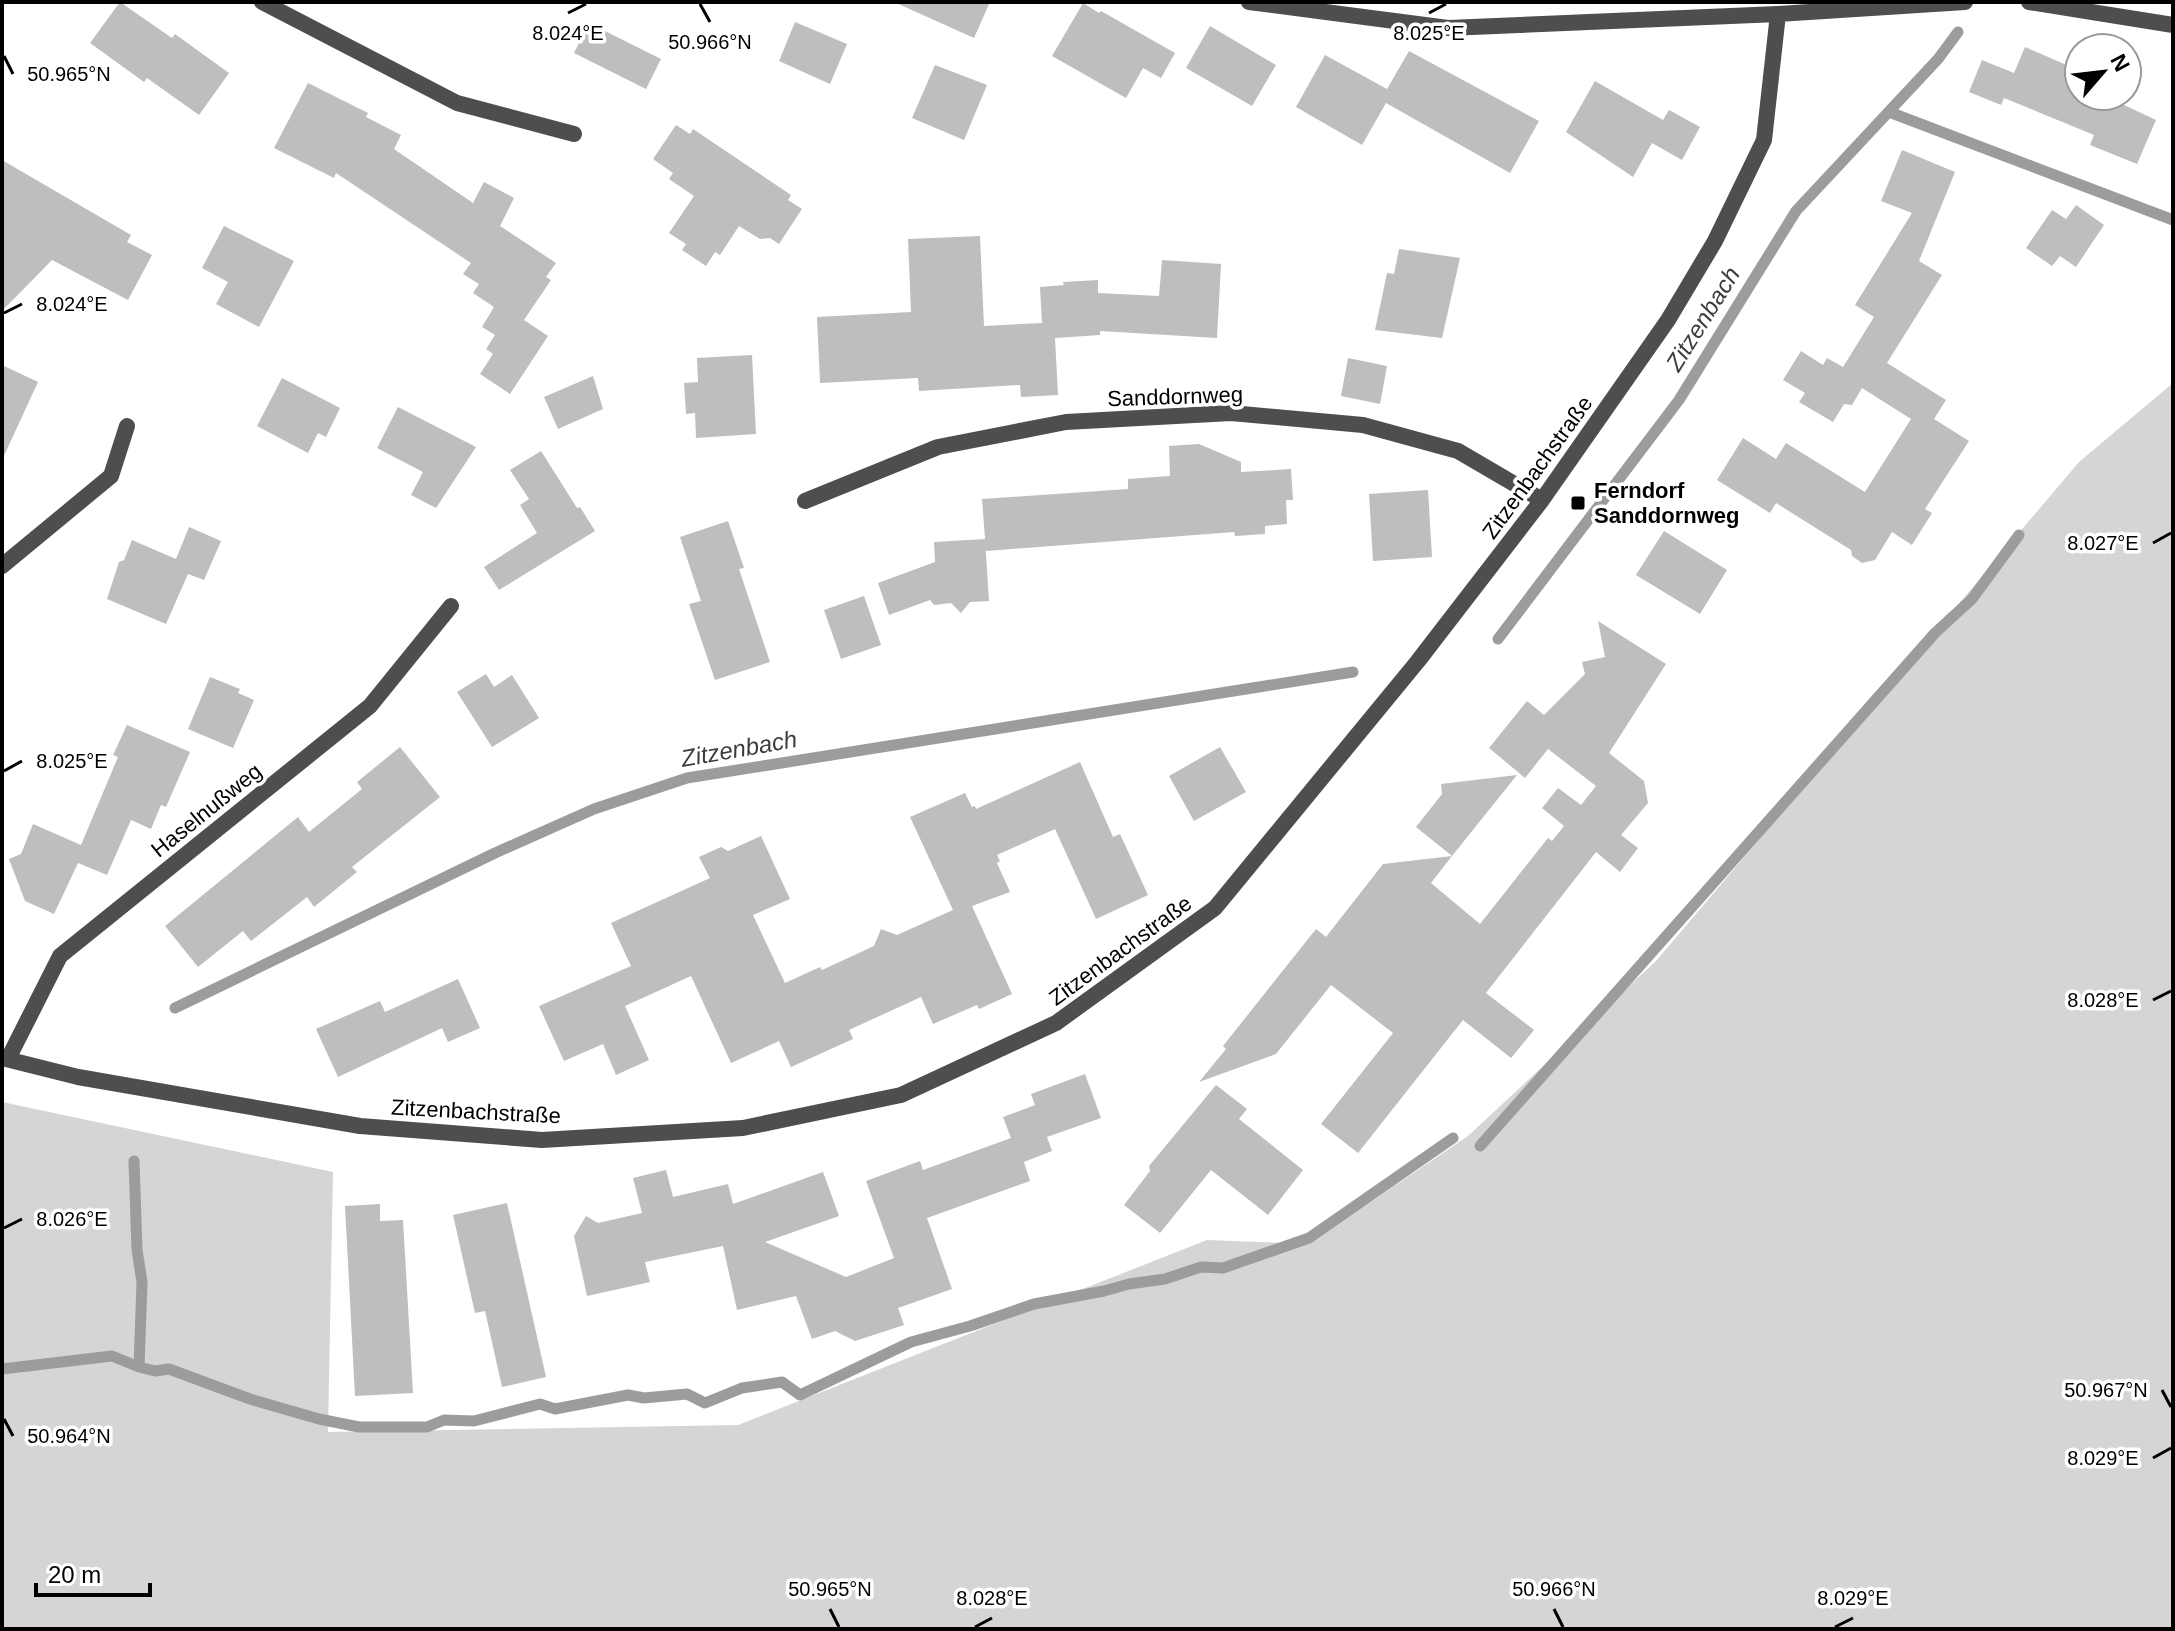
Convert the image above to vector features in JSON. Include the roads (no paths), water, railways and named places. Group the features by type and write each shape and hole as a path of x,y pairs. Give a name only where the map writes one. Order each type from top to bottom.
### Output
{"street":[{"path":"262,2 457,103 574,134"},
{"path":"1249,2 1448,28 1778,14 1965,2"},
{"path":"2029,2 2173,25"},
{"name":"Zitzenbachstraße","path":"5,1059 78,1077 360,1126 542,1140 743,1128 901,1095 1056,1023 1215,908 1418,661 1542,500 1668,320 1715,241 1757,155 1764,140 1778,14"},
{"name":"Sanddornweg","path":"805,501 938,447 1066,422 1231,413 1363,425 1458,451 1542,500"},
{"path":"2,566 111,476 127,426"},
{"name":"Haselnußweg","path":"5,1059 60,956 370,706 451,606"}],"waterway":[{"name":"Zitzenbach","path":"1498,639 1679,400 1796,211 1938,59 1958,32"},
{"path":"1889,112 2173,220"},
{"path":"1480,1146 1935,633 1972,599 2019,535"},
{"name":"Zitzenbach","path":"175,1008 495,853 594,809 687,778 1353,672"},
{"path":"139,1367 155,1371 169,1369 250,1399 359,1427 427,1427 444,1420 474,1421 540,1404 555,1409 628,1395 644,1398 687,1394 705,1403 742,1388 782,1382 800,1395 911,1342 1034,1304 1165,1279 1201,1267 1223,1268 1309,1238 1453,1138"},
{"name":"Zitzenbach","path":"2,1369 112,1356 139,1367 142,1282 137,1250 134,1161"}],"place":[{"name":"Ferndorf Sanddornweg","path":"1578,503"}]}
